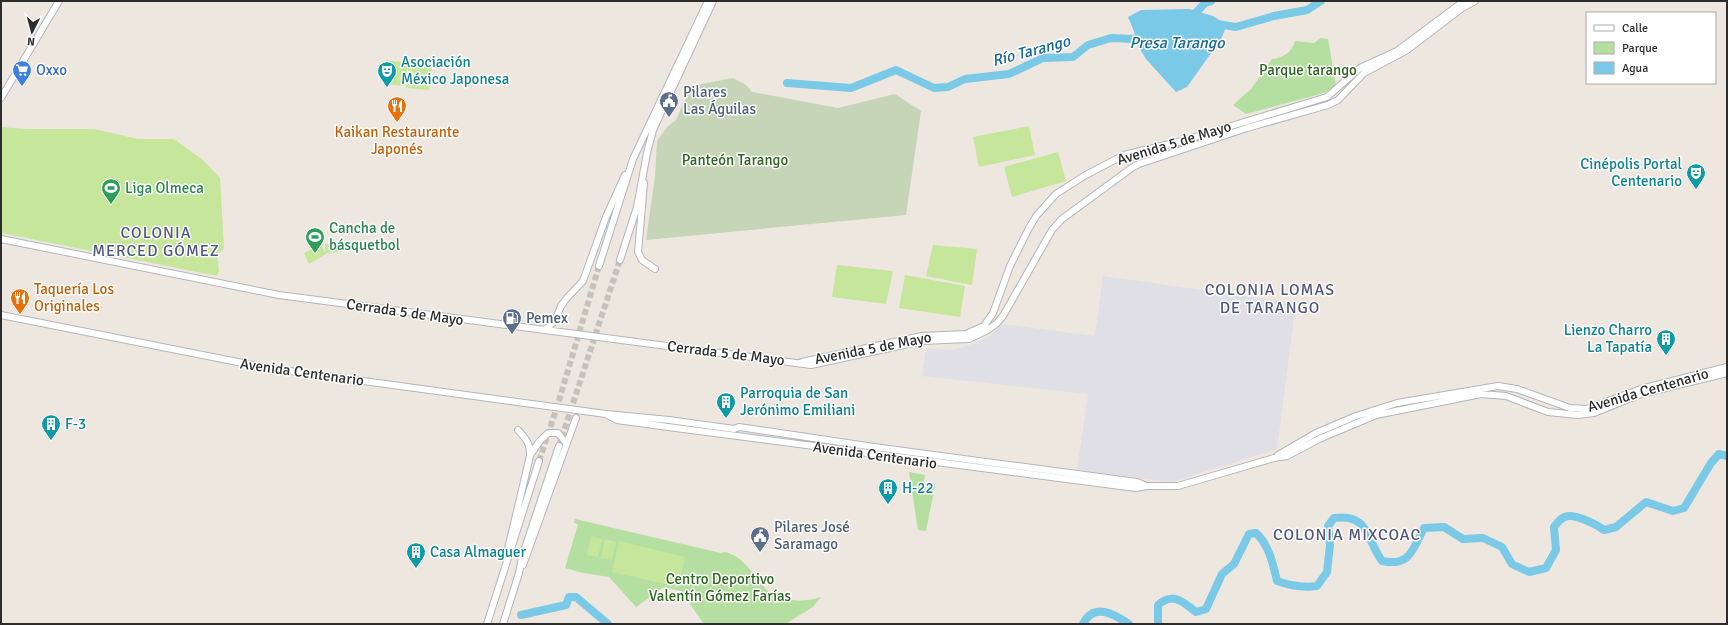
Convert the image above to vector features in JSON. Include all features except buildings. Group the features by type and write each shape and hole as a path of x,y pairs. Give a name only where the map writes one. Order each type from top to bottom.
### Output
{"main road":[{"path":"1,98 59,1"},
{"path":"620,260 637,207 646,155 653,130 700,25 703,1"},
{"path":"700,18 708,1"},
{"path":"545,330 555,321 561,306 566,299 583,281 606,218 633,159 700,25 709,12 713,1"},
{"path":"709,12 718,1"},
{"name":"Avenida 5 de Mayo","path":"1435,26 1464,1"},
{"name":"Avenida 5 de Mayo","path":"800,362 893,344 957,340 977,336 996,324 1003,316 1040,249 1057,224 1133,167 1247,128 1328,105 1338,100 1364,73 1398,53 1435,26 1475,1"},
{"name":"Avenida 5 de Mayo","path":"812,365 922,336 966,334 984,326 993,313 1010,266 1029,228 1037,215 1056,194 1084,176 1124,155 1182,141 1327,97 1360,68 1398,53"},
{"path":"646,155 638,252 642,260 655,270"},
{"path":"599,266 633,159"},
{"name":"Cerrada 5 de Mayo","path":"1,239 279,295 749,357 800,362 812,365"},
{"path":"984,326 997,318 1013,297"},
{"name":"Avenida Centenario","path":"1,315 268,368 606,414 668,420 734,429 739,427 874,447 1137,482 1146,486"},
{"name":"Avenida Centenario","path":"1274,458 1316,433 1376,409 1397,403 1498,386 1517,389 1562,406 1577,409 1588,408 1641,389 1727,367"},
{"name":"Avenida Centenario","path":"606,414 617,420 1136,488 1146,486 1178,486 1274,458 1287,456 1319,439 1376,415 1481,394 1506,396 1538,409 1561,414 1594,413 1641,394 1727,373"},
{"path":"1561,414 1560,410 1562,406"},
{"path":"519,573 527,556 576,418"},
{"path":"505,567 508,544 530,456 528,441 518,430"},
{"path":"530,456 539,442 548,433 558,433 566,443"},
{"path":"503,624 519,573 522,557 559,446"},
{"path":"487,624 539,461"}],"shaded area":[{"path":"1103,276 1296,303 1277,449 1172,482 1077,470 1088,394 922,376 926,348 952,350 969,345 987,338 1002,324 1095,336"}],"green space":[{"name":"Parque tarango","path":"1321,38 1328,39 1336,85 1324,93 1246,114 1233,105 1251,89 1272,59 1287,54 1292,49 1295,41 1314,43"},
{"path":"386,60 408,63 405,86 383,84"},
{"path":"409,64 432,67 429,90 406,88"},
{"name":"Panteón Tarango","path":"733,78 746,85 752,92 838,108 895,94 921,111 906,215 646,240 655,176 657,141 667,127 676,120 691,86"},
{"path":"1029,126 1035,155 979,167 973,137"},
{"name":"Liga Olmeca","path":"1,127 25,129 94,129 138,139 174,139 203,160 220,178 224,249 217,254 219,271 217,276 1,233"},
{"path":"1058,152 1066,181 1012,197 1004,167"},
{"path":"344,243 343,252 326,253 309,264 304,253 321,244 325,252 325,244"},
{"path":"933,245 977,249 972,285 926,276"},
{"path":"837,265 893,271 886,304 832,297"},
{"path":"905,275 965,286 960,317 899,308"},
{"path":"909,472 925,475 923,484 935,486 926,531 918,530"},
{"name":"Centro Deportivo Valentín Gómez Farías","path":"575,519 721,553 725,552 739,558 770,593 798,600 808,600 821,597 813,607 787,623 704,624 681,591 664,587 636,607 609,577 583,573 565,568 578,524 574,523"},
{"path":"591,536 602,539 598,557 587,555"},
{"path":"605,539 616,542 612,560 601,558"},
{"path":"619,541 685,557 678,587 612,572"}],"water":[{"name":"Presa Tarango","path":"1189,9 1213,16 1227,25 1221,39 1187,87 1176,92 1146,59 1134,39 1135,34 1128,17 1141,10"}],"waterway":[{"path":"1191,18 1205,3 1211,1"},
{"path":"1217,24 1236,27 1274,16 1307,10 1321,1"},
{"name":"Río Tarango","path":"787,83 851,88 896,70 934,88 948,87 965,79 1009,74 1043,58 1073,57 1088,45 1111,38 1134,39 1145,35"},
{"path":"1158,624 1158,605 1169,599 1178,600 1196,612 1206,609 1222,574 1234,564 1249,534 1256,533 1264,543 1270,555 1277,581 1297,586 1317,586 1327,572 1330,545 1328,526 1334,518 1354,520 1360,524 1365,529 1382,561 1391,562 1405,559 1413,549 1424,528 1444,527 1463,539 1483,538 1502,547 1512,564 1529,572 1546,568 1556,550 1554,527 1562,518 1567,516 1578,517 1604,530 1616,527 1646,502 1673,511 1684,508 1711,463 1719,454 1727,456"},
{"path":"521,615 566,605 569,597 576,597 608,624"},
{"path":"1083,624 1088,617 1093,613 1098,612 1111,614 1129,624"}],"tunnel":[{"path":"559,446 620,260"},
{"path":"539,461 557,407 599,266"}],"place":[{"name":"Oxxo","path":"22,87"},
{"name":"Asociación México Japonesa","path":"387,88"},
{"name":"Pilares Las Águilas","path":"669,118"},
{"name":"Kaikan Restaurante Japonés","path":"397,123"},
{"name":"Cinépolis Portal Centenario","path":"1696,190"},
{"name":"Liga Olmeca","path":"111,205"},
{"name":"Cancha de básquetbol","path":"315,254"},
{"name":"Taquería Los Originales","path":"20,315"},
{"name":"Pemex","path":"512,335"},
{"name":"Lienzo Charro La Tapatía","path":"1666,356"},
{"name":"Parroquia de San Jerónimo Emiliani","path":"726,419"},
{"name":"F-3","path":"51,441"},
{"name":"H-22","path":"888,505"},
{"name":"Pilares José Saramago","path":"760,553"},
{"name":"Casa Almaguer","path":"416,569"}],"district":[{"name":"COLONIA MERCED GÓMEZ","path":"156,242"},
{"name":"COLONIA LOMAS DE TARANGO","path":"1270,299"},
{"name":"COLONIA MIXCOAC","path":"1347,535"}]}
